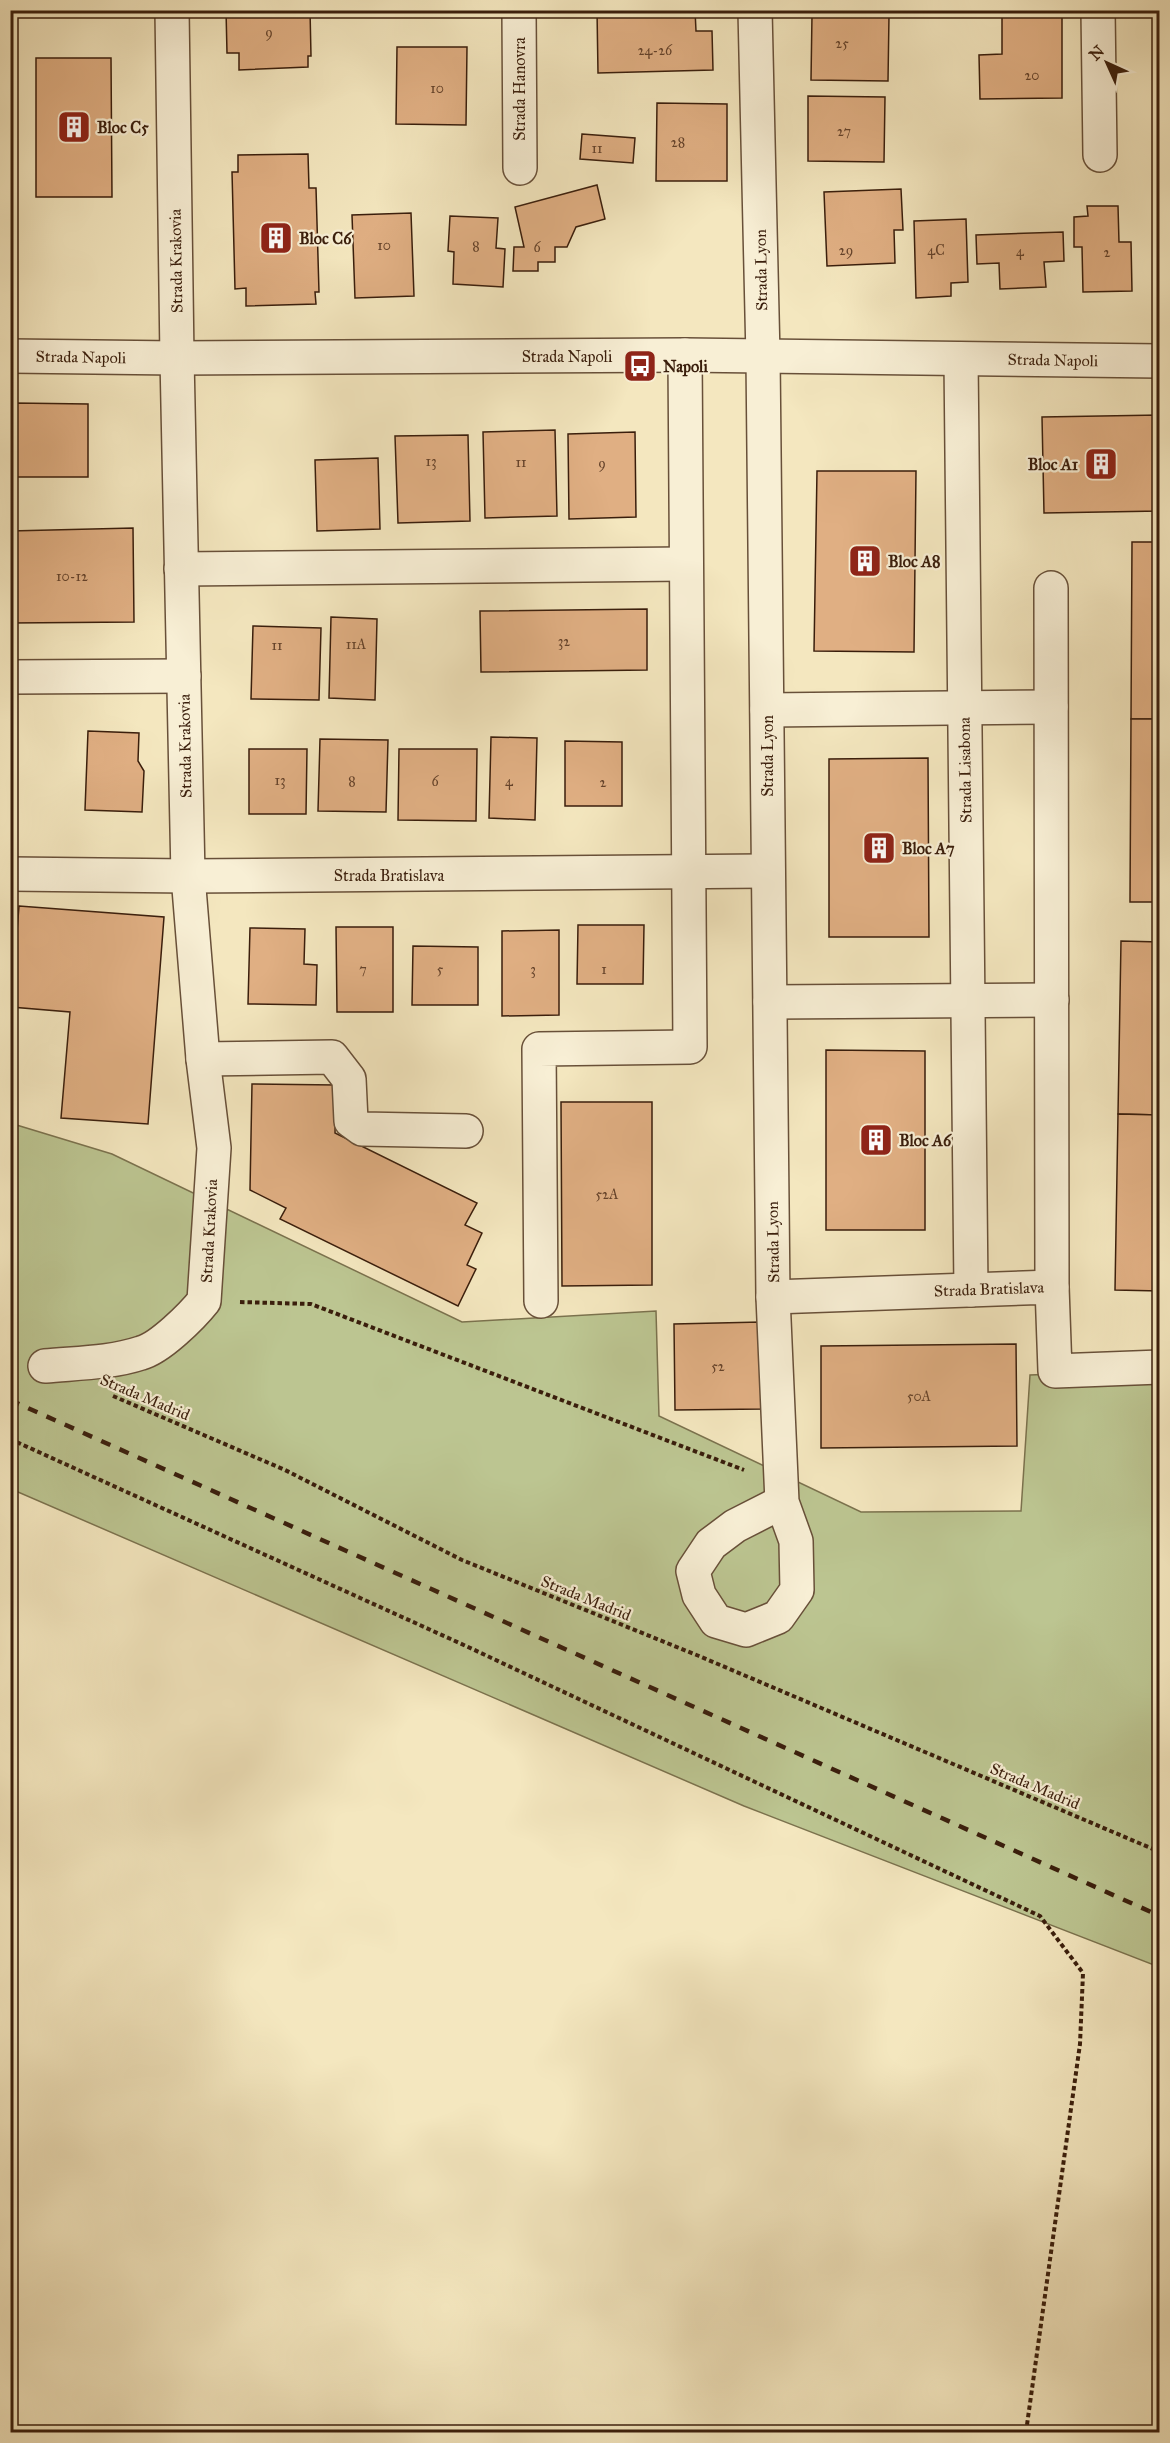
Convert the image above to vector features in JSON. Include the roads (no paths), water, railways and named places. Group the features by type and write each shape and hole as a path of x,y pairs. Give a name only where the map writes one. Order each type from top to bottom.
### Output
{"street":[{"name":"Strada Krakovia","path":"45,1366 94,1362 143,1353 189,1321 204,1301 214,1148 203,1059 188,876 172,10"},
{"name":"Strada Hanovra","path":"519,10 520,168"},
{"name":"Strada Lyon","path":"755,10 763,357 773,1297 782,1493"},
{"path":"1098,10 1100,155"},
{"name":"Strada Napoli","path":"10,356 177,358 685,355 1160,361"},
{"path":"541,1301 539,1048 690,1047 685,355"},
{"name":"Strada Lisabona","path":"961,359 971,1290"},
{"path":"181,569 686,564"},
{"path":"1051,588 1052,1287"},
{"path":"10,676 184,676"},
{"path":"767,710 1051,707"},
{"name":"Strada Bratislava","path":"10,874 188,876 768,871"},
{"path":"770,1002 1052,1000"},
{"path":"203,1059 332,1057 350,1079 351,1122 362,1130 466,1131"},
{"name":"Strada Bratislava","path":"773,1297 1052,1287 1055,1371 1160,1367"}],"railway":[{"path":"10,1400 1160,1916"}],"place":[{"name":"Bloc C5","path":"74,127"},
{"name":"Bloc C6","path":"276,238"},
{"name":"Napoli","path":"640,366"},
{"name":"Bloc A1","path":"1101,464"},
{"name":"Bloc A8","path":"865,561"},
{"name":"Bloc A7","path":"879,848"},
{"name":"Bloc A6","path":"876,1140"}]}
